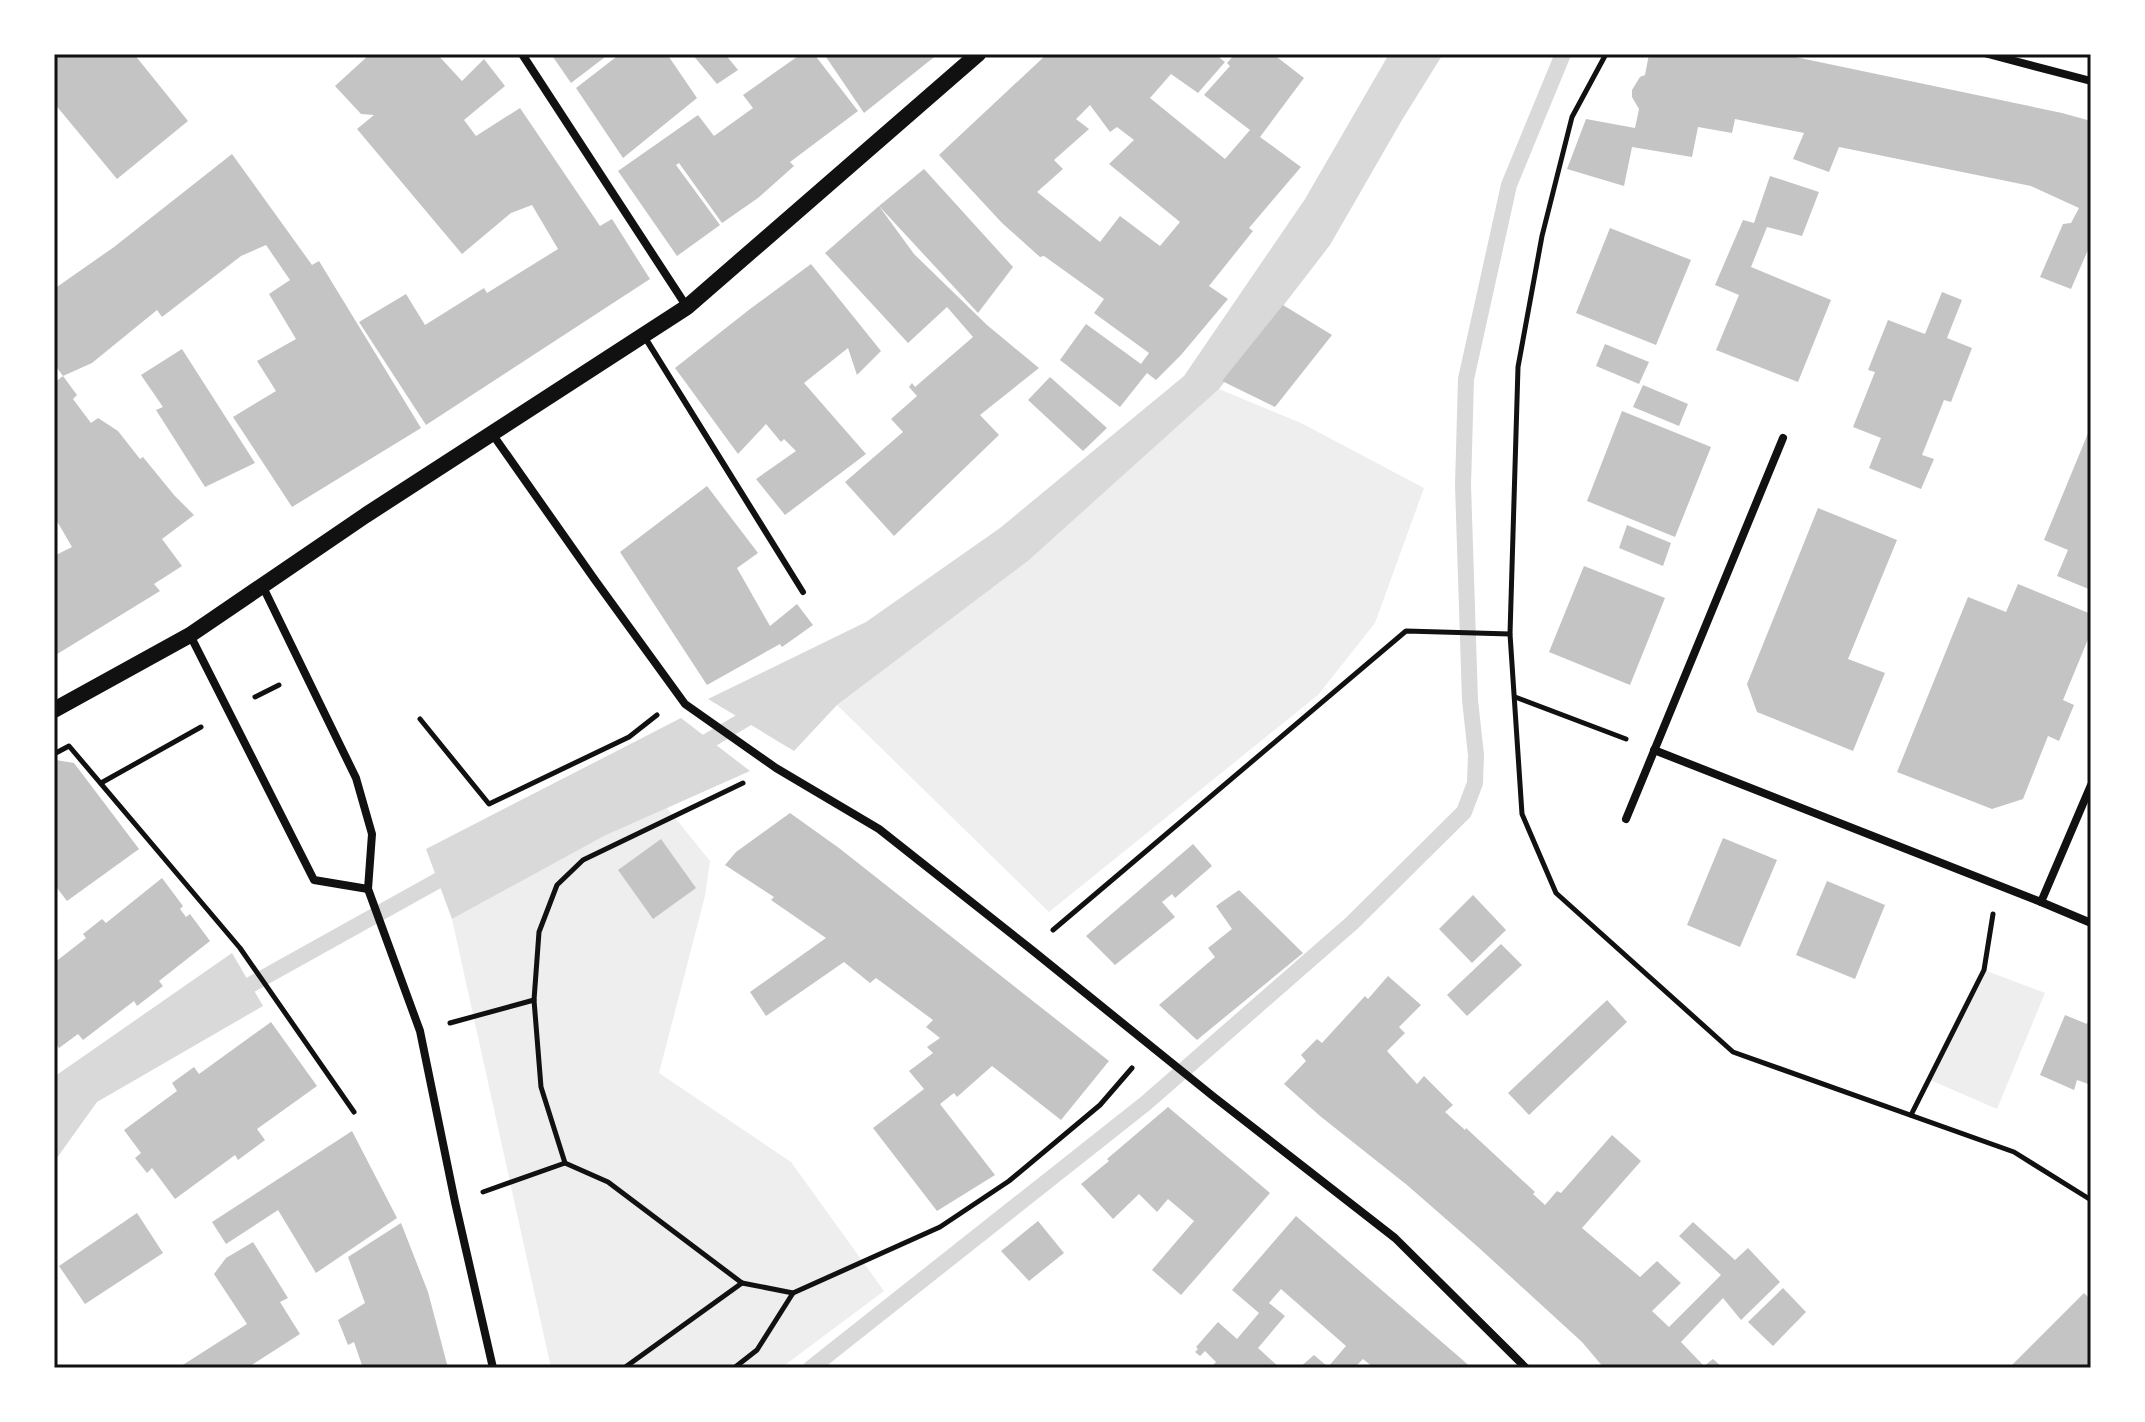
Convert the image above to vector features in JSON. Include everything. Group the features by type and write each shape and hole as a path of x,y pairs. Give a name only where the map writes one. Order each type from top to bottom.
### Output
{"main road":[{"path":"54,710 190,635 366,515 687,307 978,54"}],"street":[{"path":"522,54 687,307"},
{"path":"1988,54 2091,81"},
{"path":"493,435 683,701 776,768 879,829 1032,950 1395,1238 1526,1368"},
{"path":"1626,819 1783,438"},
{"path":"263,587 356,778 372,834 368,889 420,1031 493,1368"},
{"path":"190,635 314,880 368,889"},
{"path":"1654,750 2091,923"},
{"path":"2041,902 2091,785"}],"lane":[{"path":"644,336 803,592"}],"path":[{"path":"1606,54 1572,117 1542,236 1518,367 1510,634 1522,814 1556,893 1733,1052 2014,1152 2091,1200"},
{"path":"1032,950 1406,631 1510,634"},
{"path":"1515,697 1654,750"},
{"path":"420,719 489,804 629,737 683,701"},
{"path":"54,754 69,746 240,948 354,1112"},
{"path":"565,1163 541,1087 534,1000 539,932 557,885 583,860 776,768"},
{"path":"1911,1115 1984,970 1997,886"},
{"path":"420,1031 534,1000"},
{"path":"734,1368 757,1350 793,1293 940,1227 1009,1181 1100,1105 1151,1046"},
{"path":"455,1202 565,1163 608,1182 742,1283 793,1293"},
{"path":"624,1368 742,1283"}],"shaded area":[{"path":"1389,54 1443,54 1330,245 1219,389 1028,561 837,705 794,751 708,699 866,622 1000,528 1184,376 1305,199"},
{"path":"1219,389 1301,423 1424,488 1375,623 1318,695 1049,912 837,705 1028,561"},
{"path":"681,718 750,771 604,836 452,919 426,849"},
{"path":"667,808 710,861 705,896 659,1073 791,1162 884,1291 781,1368 551,1368 452,919 604,836"},
{"path":"232,953 263,1006 97,1102 54,1162 54,1080 58,1074"},
{"path":"1984,970 2045,993 1997,1109 1928,1079"}],"building":[{"path":"54,54 134,54 188,121 117,179 54,103"},
{"path":"370,54 437,54 462,81 484,59 505,86 464,120 476,136 520,108 600,226 612,219 650,279 426,425 359,322 406,294 425,325 484,288 487,293 558,249 532,205 511,213 462,254 357,129 374,115 361,114 335,86"},
{"path":"551,54 609,54 571,83"},
{"path":"620,54 667,54 697,98 623,158 576,88"},
{"path":"692,54 725,54 738,70 717,84"},
{"path":"801,54 814,54 858,111 790,162 794,166 758,198 722,223 679,163 676,165 720,225 677,256 618,171 698,115 714,136 753,108 743,95"},
{"path":"824,54 938,54 864,113"},
{"path":"1047,54 1215,54 1225,62 1198,93 1171,74 1150,98 1225,159 1250,130 1204,95 1230,66 1227,63 1235,54 1273,54 1304,78 1260,137 1301,167 1249,228 1253,231 1209,286 1228,299 1156,380 1147,373 1120,407 1060,360 1086,324 1141,364 1149,353 1094,313 1104,299 1044,256 1040,257 1002,223 939,155","holes":["1090,105 1110,132 1117,127 1134,140 1109,164 1180,222 1160,246 1120,216 1100,242 1037,192 1063,169 1054,160 1089,129 1076,119"]},
{"path":"1649,54 1781,54 2091,121 2091,243 2071,289 2040,277 2063,224 2071,223 2079,208 2031,186 1839,147 1829,172 1793,159 1804,133 1735,119 1732,133 1698,127 1692,157 1632,147 1624,186 1567,169 1586,119 1635,128 1639,109 1632,97 1632,90 1640,77 1645,75"},
{"path":"232,154 312,265 319,261 421,428 292,507 233,417 276,391 257,361 296,339 269,294 290,280 266,245 241,256 162,317 157,310 92,363 63,376 54,364 54,289 114,247"},
{"path":"924,169 1013,267 978,313 879,206"},
{"path":"1770,176 1819,192 1802,236 1767,227 1751,267 1831,300 1798,382 1716,350 1739,295 1715,285 1743,220 1754,223"},
{"path":"879,206 914,254 987,325 1039,368 980,415 999,435 894,536 845,482 903,432 891,419 917,396 909,387 912,383 915,387 973,337 947,307 908,343 825,253"},
{"path":"1610,228 1691,260 1656,345 1576,313"},
{"path":"811,264 881,351 857,375 848,348 804,383 866,454 785,515 756,479 796,451 784,439 781,442 766,424 738,454 675,368"},
{"path":"1942,292 1962,300 1947,338 1972,348 1951,402 1944,400 1922,455 1934,459 1921,489 1869,468 1881,438 1853,427 1875,372 1868,370 1888,320 1925,334"},
{"path":"1283,305 1332,335 1275,407 1222,381"},
{"path":"1605,344 1649,362 1639,384 1596,366"},
{"path":"182,349 255,463 205,487 156,410 163,407 141,375"},
{"path":"63,376 77,395 73,399 91,423 98,418 118,431 140,459 143,457 194,515 162,539 182,566 154,584 160,591 54,656 54,556 72,547 54,516 54,383"},
{"path":"1050,377 1107,428 1083,451 1028,400"},
{"path":"1643,385 1688,404 1679,426 1633,407"},
{"path":"1622,411 1711,447 1675,537 1587,501"},
{"path":"2091,426 2091,590 2057,576 2068,550 2044,540"},
{"path":"707,486 758,553 737,568 770,626 797,604 813,625 782,647 780,644 707,685 620,552"},
{"path":"1818,508 1897,540 1848,659 1885,673 1853,751 1757,712 1747,684"},
{"path":"1627,525 1671,543 1663,566 1619,548"},
{"path":"1584,566 1665,598 1630,685 1549,652"},
{"path":"2018,584 2091,614 2091,632 2063,700 2074,705 2059,741 2048,736 2023,799 1992,809 1897,772 1968,597 2006,612"},
{"path":"56,760 74,763 139,849 67,901 54,884"},
{"path":"790,813 839,848 1109,1061 1061,1120 992,1066 957,1097 954,1093 940,1104 995,1175 937,1211 873,1128 924,1089 909,1071 933,1053 927,1047 940,1038 926,1027 933,1020 876,978 870,983 844,962 766,1016 750,992 826,938 771,900 774,897 725,865 736,852"},
{"path":"1723,838 1777,860 1740,947 1687,925"},
{"path":"661,839 696,888 653,919 618,870"},
{"path":"1193,844 1212,866 1175,898 1172,894 1162,902 1175,917 1115,965 1086,936"},
{"path":"162,878 183,906 180,909 186,917 190,914 210,941 159,981 163,986 137,1006 134,1001 83,1040 78,1034 59,1048 54,1041 54,963 86,938 83,934 102,919 106,923"},
{"path":"1827,881 1885,905 1855,979 1796,955"},
{"path":"1239,890 1303,953 1197,1040 1159,1005 1215,957 1208,948 1232,929 1216,906"},
{"path":"1473,895 1506,930 1472,963 1439,929"},
{"path":"1501,944 1522,965 1467,1016 1447,995"},
{"path":"1388,976 1421,1005 1399,1027 1405,1033 1387,1051 1417,1084 1424,1076 1453,1105 1445,1112 1535,1192 1533,1194 1545,1205 1557,1191 1561,1193 1612,1135 1641,1161 1582,1228 1640,1277 1657,1261 1681,1283 1652,1311 1669,1327 1721,1275 1679,1236 1693,1222 1735,1260 1748,1248 1780,1282 1741,1320 1723,1298 1681,1342 1704,1366 1713,1359 1723,1368 1604,1368 1582,1342 1478,1247 1284,1084 1306,1061 1301,1055 1317,1039 1322,1043"},
{"path":"1607,1000 1627,1022 1529,1115 1508,1093"},
{"path":"2091,1014 2091,1085 2077,1080 2074,1090 2040,1075 2065,1015 2087,1024"},
{"path":"271,1022 317,1086 257,1129 265,1140 238,1160 235,1155 175,1199 152,1168 147,1173 135,1158 141,1153 124,1130 177,1091 172,1083 194,1067 199,1074"},
{"path":"1168,1107 1270,1193 1181,1295 1152,1270 1194,1221 1168,1199 1157,1212 1139,1194 1113,1219 1081,1184"},
{"path":"352,1131 397,1218 316,1273 278,1210 226,1244 212,1222"},
{"path":"137,1213 163,1253 85,1304 59,1266"},
{"path":"1296,1216 1471,1368 1374,1368 1363,1359 1354,1368 1299,1368 1314,1355 1328,1367 1346,1346 1281,1289 1269,1303 1285,1316 1258,1348 1280,1368 1211,1368 1216,1362 1205,1351 1200,1356 1195,1352 1196,1347 1218,1322 1237,1339 1259,1313 1232,1290"},
{"path":"1038,1221 1064,1253 1029,1281 1001,1251"},
{"path":"401,1223 428,1292 448,1368 363,1368 354,1342 348,1345 338,1320 365,1303 348,1257"},
{"path":"253,1242 288,1298 280,1302 300,1334 247,1368 178,1368 247,1324 214,1274 226,1258"},
{"path":"1783,1288 1806,1312 1773,1346 1748,1322"},
{"path":"2084,1293 2091,1300 2091,1368 2009,1368"}],"waterway":[{"path":"811,1368 1146,1103 1352,923 1464,812 1475,783 1476,755 1470,700 1463,485 1466,379 1509,185 1563,54"},
{"path":"693,750 759,711"},
{"path":"234,994 455,871"}]}
